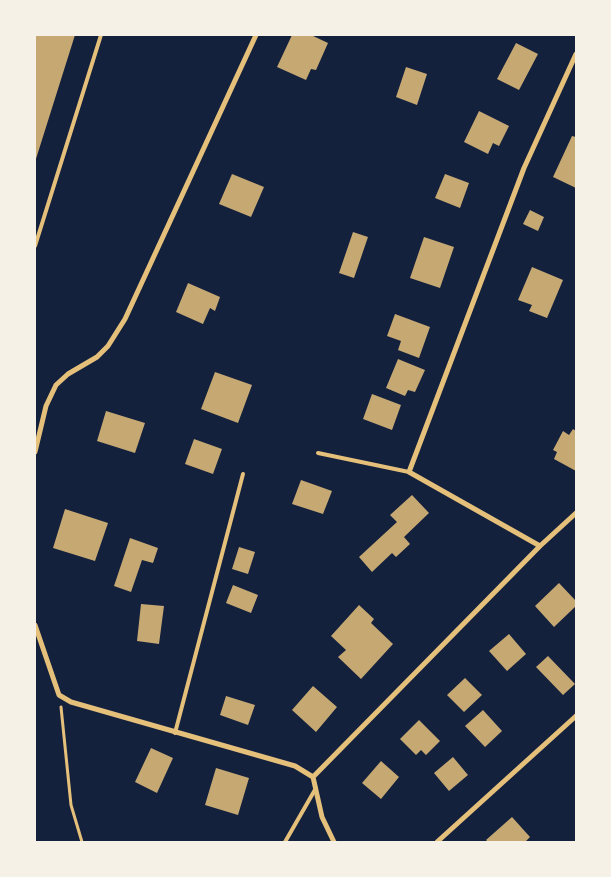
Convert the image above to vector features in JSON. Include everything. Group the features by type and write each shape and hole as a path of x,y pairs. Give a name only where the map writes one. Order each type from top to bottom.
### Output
{"street":[{"path":"35,452 46,406 56,385 68,374 97,357 108,346 126,319 256,35"},
{"path":"540,546 409,472 524,168 576,54"},
{"path":"313,777 540,546 576,514"},
{"path":"35,625 59,695 71,702 295,766 313,777 322,817 334,842"},
{"path":"437,842 576,716"}],"lane":[{"path":"35,246 101,35"},
{"path":"318,454 409,472"},
{"path":"175,733 243,474"},
{"path":"285,842 316,788"}],"path":[{"path":"59,695 71,805 82,842"}],"building":[{"path":"35,35 75,35 35,162"},
{"path":"292,35 311,35 328,43 316,70 311,69 306,80 277,67"},
{"path":"516,43 538,54 519,90 497,79"},
{"path":"406,67 427,74 417,105 396,97"},
{"path":"479,111 509,126 499,146 493,143 488,154 464,142"},
{"path":"572,136 576,137 576,188 553,177"},
{"path":"232,174 264,187 251,217 219,204"},
{"path":"445,174 469,183 460,208 435,198"},
{"path":"530,210 544,217 538,231 523,224"},
{"path":"353,232 368,237 354,278 339,273"},
{"path":"424,237 454,247 440,288 410,278"},
{"path":"532,267 563,280 547,318 529,311 532,305 518,300"},
{"path":"188,283 220,297 215,311 210,308 203,324 176,312"},
{"path":"395,314 430,327 419,358 398,350 401,341 387,336"},
{"path":"398,359 425,370 415,392 408,390 405,396 386,388"},
{"path":"215,372 252,385 238,423 201,409"},
{"path":"372,394 401,405 392,430 363,419"},
{"path":"106,411 145,423 135,453 97,441"},
{"path":"573,429 576,431 576,471 554,459 557,452 553,450 563,431 569,435"},
{"path":"194,439 222,449 213,474 185,464"},
{"path":"301,480 332,491 323,514 292,504"},
{"path":"412,495 429,513 404,537 410,544 396,557 392,553 372,572 359,557 397,522 390,515"},
{"path":"65,509 108,523 95,561 53,548"},
{"path":"130,538 158,548 153,563 142,560 131,592 114,586"},
{"path":"239,547 255,552 248,574 232,569"},
{"path":"559,583 576,601 576,606 554,627 535,606"},
{"path":"233,585 258,595 251,613 226,603"},
{"path":"141,604 164,606 159,644 137,641"},
{"path":"359,605 374,619 371,623 393,644 361,679 338,657 346,650 331,636"},
{"path":"509,634 526,654 507,671 489,651"},
{"path":"548,656 575,684 563,695 536,667"},
{"path":"465,678 482,695 464,712 447,695"},
{"path":"313,686 337,707 316,732 292,710"},
{"path":"226,696 255,705 248,725 220,715"},
{"path":"483,710 502,731 485,747 465,726"},
{"path":"419,720 440,741 426,755 421,750 416,755 400,739"},
{"path":"151,748 173,758 157,793 135,782"},
{"path":"453,757 468,775 449,791 434,773"},
{"path":"381,761 399,777 381,799 362,783"},
{"path":"216,768 249,778 238,815 205,805"},
{"path":"512,817 530,837 525,842 488,842 486,840"}]}
